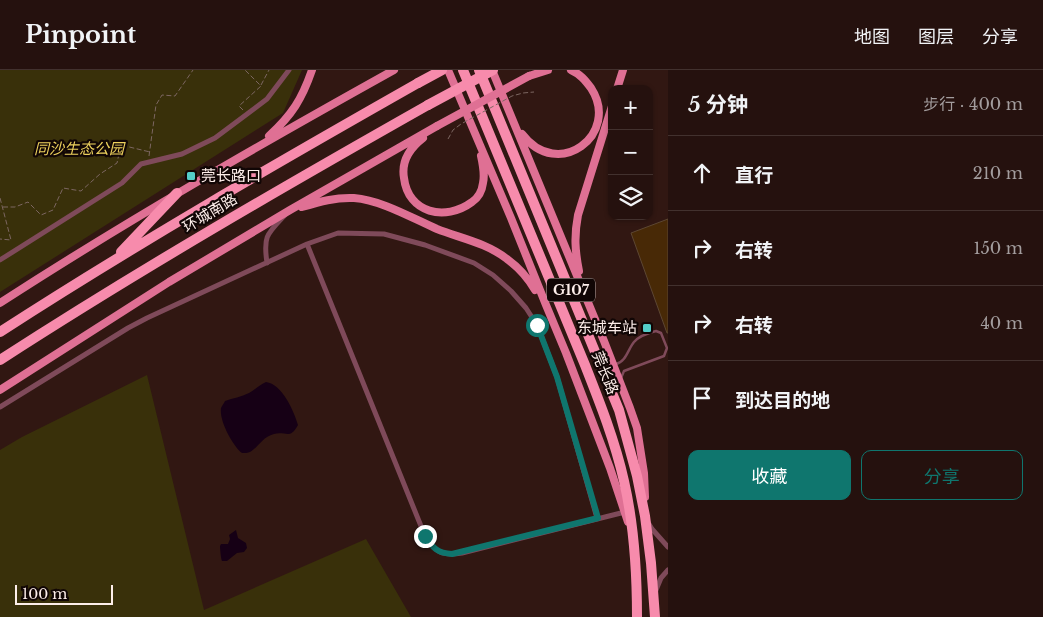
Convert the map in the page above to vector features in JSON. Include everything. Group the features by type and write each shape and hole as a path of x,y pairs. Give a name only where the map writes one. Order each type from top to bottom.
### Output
{"highway":[{"name":"环城南路","path":"0,332 110,263 269,168 442,70"},
{"name":"莞长路","path":"463,70 604,414 624,480 633,533 637,591 636,617"},
{"name":"莞长路","path":"479,70 619,410 637,476 645,516 655,617"},
{"name":"环城南路","path":"0,360 273,193 493,70"},
{"path":"110,263 177,193"}],"main road":[{"path":"257,147 276,130 299,102 312,70"},
{"path":"0,303 177,193 394,70"},
{"path":"448,70 566,353 633,533"},
{"path":"493,70 612,359 637,428 644,473 645,516"},
{"path":"0,390 161,287 290,210 437,126 541,70"},
{"path":"529,76 548,70"},
{"path":"510,113 519,130 528,141 544,152 558,154 582,146 594,132 599,114 598,107 593,91 581,76 571,70"},
{"path":"618,85 623,70"},
{"path":"582,288 575,242 578,215 608,119"},
{"path":"437,126 419,140 408,152 403,175 413,200 429,211 438,213 457,210 466,206 475,200 481,192 484,175 483,165 474,130"},
{"path":"290,210 324,200 354,198 368,200 438,229 491,248 508,259 530,281 546,306"}],"street":[{"path":"0,260 122,182 141,164 182,154 214,138 267,99 289,70"},
{"path":"267,263 265,247 268,233 290,210"},
{"path":"0,408 128,328 307,244 338,233 384,234 425,245 474,264 493,275 526,308 537,325 557,377 598,518"},
{"path":"307,244 425,536 432,546 442,553 462,553 625,512"},
{"path":"645,516 652,529 668,547"},
{"path":"654,593 661,578 668,570"}],"lane":[{"path":"612,359 616,364 620,363 635,341 645,334 656,331 661,333 667,348 664,356 624,371 621,376 621,382"}],"path":[{"path":"148,162 156,105 162,95 175,96 193,70"},
{"path":"245,70 261,86"},
{"path":"247,114 240,106 261,86 269,70"},
{"path":"448,139 453,130 461,124 512,96 534,92"},
{"path":"3,207 15,207 28,202 41,215 53,210 63,188 81,191 100,174 117,163 122,145 150,152"},
{"path":"0,198 11,240 0,239"}],"green space":[{"name":"同沙生态公园","path":"0,70 302,70 283,113 0,292"},
{"path":"147,375 204,610 366,539 411,617 0,617 0,450 22,437"}],"shaded area":[{"path":"266,382 272,384 282,393 294,413 298,425 290,434 278,433 270,435 250,452 242,453 227,433 222,420 221,408 225,401 243,396"},
{"path":"236,530 238,538 246,543 247,548 244,552 237,553 227,561 222,561 220,546 221,544 228,544 229,535"}],"building":[{"path":"668,219 668,333 667,333 631,233"}],"place":[{"name":"莞长路口","path":"191,176"},
{"name":"东城车站","path":"647,328"}],"route":[{"path":"425,536 432,546 442,553 462,553 598,518 557,377 537,325"}]}
